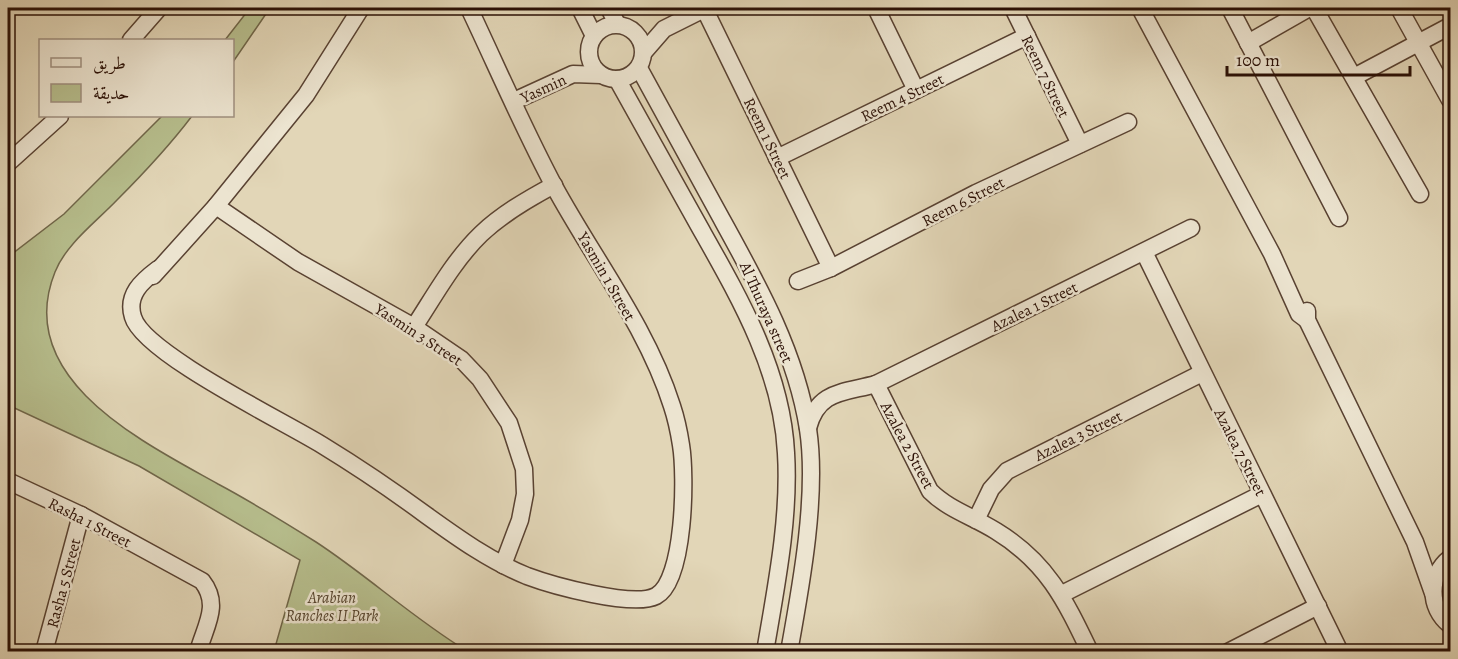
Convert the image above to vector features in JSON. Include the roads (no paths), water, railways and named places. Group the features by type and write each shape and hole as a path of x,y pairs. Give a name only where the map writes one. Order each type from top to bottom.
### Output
{"street":[{"path":"132,39 159,8"},
{"name":"Yasmin 1 Street","path":"361,8 306,95 216,206 158,268 137,286 131,307 137,327 202,377 340,456 469,545 503,565 552,584 648,604 665,599 675,585 675,561 683,484 681,445 672,405 641,334 554,185 469,8"},
{"path":"580,8 591,43 592,64 609,77 626,78 664,29"},
{"path":"609,8 624,26 638,34 641,60"},
{"path":"591,43 609,25 647,31 664,29 704,8"},
{"name":"Reem 1 Street","path":"704,8 831,268"},
{"path":"876,8 916,90"},
{"name":"Reem 7 Street","path":"1013,8 1080,144"},
{"path":"1140,8 1287,282 1299,314 1307,320 1415,542 1439,612 1450,625"},
{"path":"1230,8 1339,218"},
{"path":"1248,43 1309,8"},
{"path":"1314,8 1420,194"},
{"path":"1399,8 1450,100"},
{"path":"1354,77 1450,26"},
{"name":"Reem 4 Street","path":"777,158 1027,36"},
{"name":"Yasmin","path":"573,74 591,43"},
{"name":"Al Thuraya street","path":"641,60 748,266 782,336 797,378 808,428 809,489 806,531 789,651"},
{"name":"Yasmin","path":"514,101 573,74 609,77"},
{"name":"Al Thuraya street","path":"609,77 727,277 762,349 774,383 785,436 787,490 765,651"},
{"path":"8,163 59,117"},
{"name":"Reem 6 Street","path":"798,281 831,268 976,192 1128,122"},
{"path":"414,327 460,258 481,234 511,210 554,185"},
{"name":"Yasmin 3 Street","path":"216,206 298,262 414,327 461,359 480,379 509,423 524,469 525,494 520,520 503,565"},
{"name":"Azalea 1 Street","path":"822,399 876,384 1191,228"},
{"name":"Azalea 7 Street","path":"1144,252 1340,651"},
{"name":"Azalea 3 Street","path":"976,520 991,489 1007,471 1202,373"},
{"path":"797,378 808,390 822,399 813,412 808,428"},
{"name":"Azalea 2 Street","path":"876,384 930,491 943,503 1023,549 1050,577 1062,594 1090,651"},
{"name":"Rasha 1 Street","path":"8,481 81,515 202,581 212,598 210,617 199,647"},
{"path":"1062,594 1262,494"},
{"name":"Rasha 5 Street","path":"44,651 81,515"},
{"path":"1415,542 1433,552 1450,556 1439,570 1433,593"},
{"path":"1228,651 1318,606"}],"park label":[{"name":"Arabian Ranches II Park","path":"332,606"}]}
